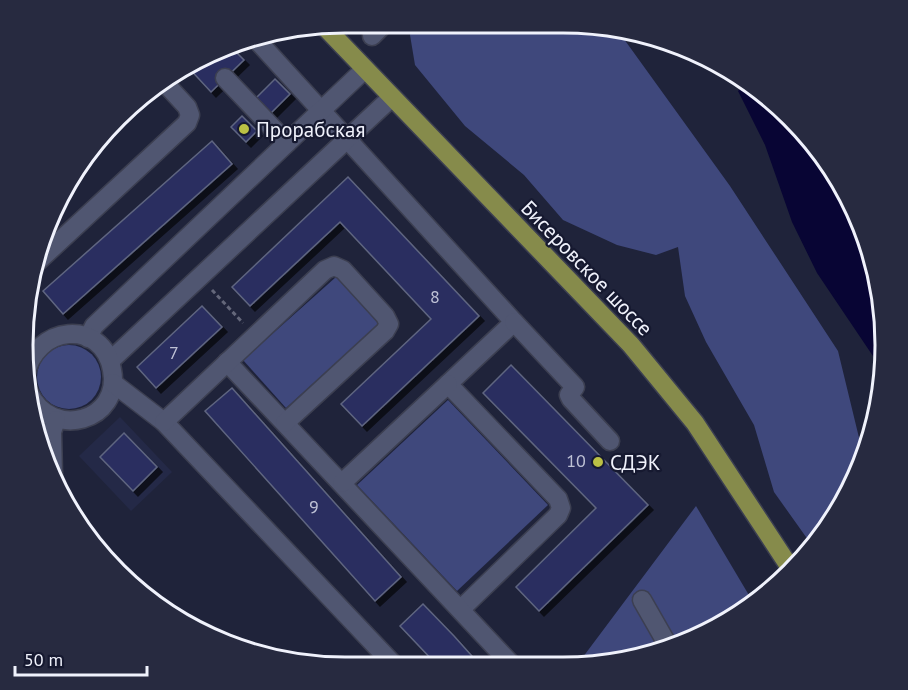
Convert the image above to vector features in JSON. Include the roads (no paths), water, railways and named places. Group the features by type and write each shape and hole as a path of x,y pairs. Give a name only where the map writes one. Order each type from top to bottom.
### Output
{"main road":[{"name":"Бисеровское шоссе","path":"331,34 631,345 695,423 787,563"}],"lane":[{"path":"372,36 375,33"},
{"path":"261,45 575,387 569,394 571,399 610,441"},
{"path":"87,338 94,326 365,69"},
{"path":"225,78 287,143"},
{"path":"48,252 187,123 190,115 187,107 169,88"},
{"path":"110,361 391,98"},
{"path":"164,422 325,270 334,266 350,278 385,316 389,324 385,331 285,423"},
{"path":"342,483 514,322"},
{"path":"33,347 59,335 74,334 87,338 101,347 110,361 113,383 103,406 81,420 49,429"},
{"path":"227,362 505,657"},
{"path":"113,383 164,422 386,657"},
{"path":"448,384 558,499 561,508 558,515 461,609"},
{"path":"40,409 44,413 49,429 50,446"},
{"path":"642,600 665,639"}],"place":[{"name":"Прорабская","path":"244,129"},
{"name":"СДЭК","path":"598,462"}]}
